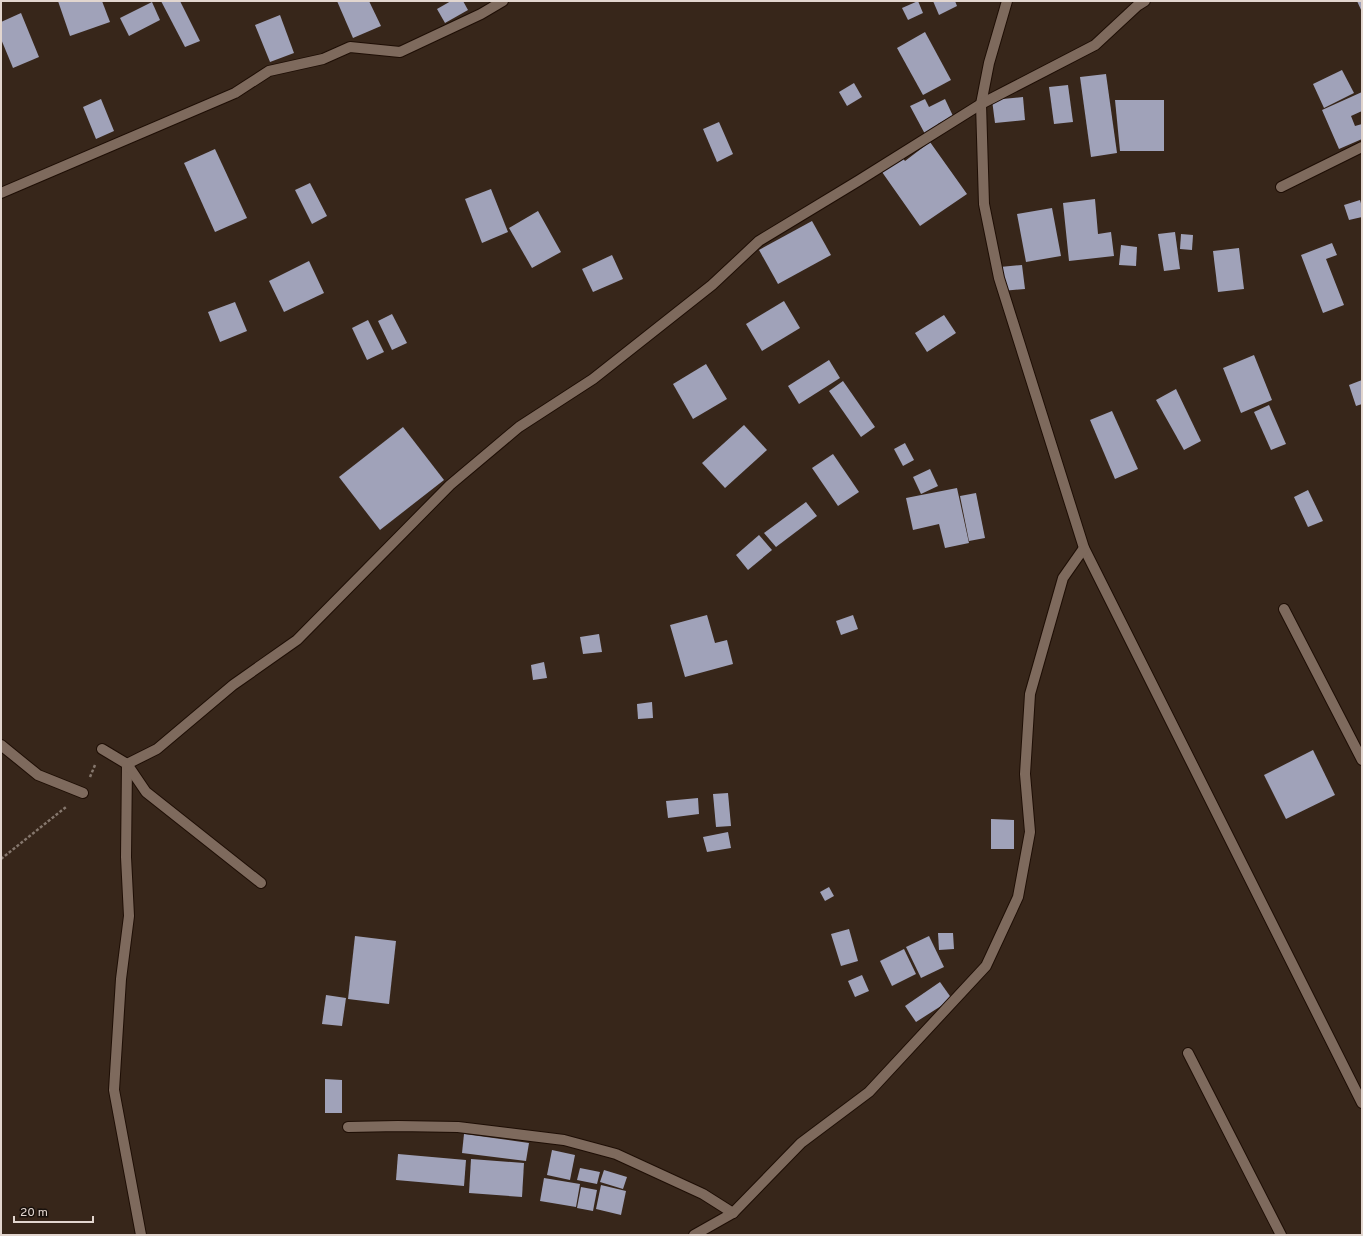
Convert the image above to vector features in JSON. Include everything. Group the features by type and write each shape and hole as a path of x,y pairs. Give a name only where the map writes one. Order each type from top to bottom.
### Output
{"street":[{"path":"1,193 235,93 269,71 323,59 350,47 400,52 481,14 502,1"},
{"path":"1007,1 989,63 981,104 984,204 999,278 1084,548 1362,1104"},
{"path":"127,764 157,749 233,685 297,640 450,485 519,426 594,379 712,284 759,241 858,182 981,104 1095,45 1145,1"},
{"path":"1281,187 1362,147"},
{"path":"694,1235 734,1213 801,1142 869,1092 986,966 1018,896 1030,832 1025,774 1030,694 1063,578 1084,548"},
{"path":"1284,609 1362,760"},
{"path":"1,745 38,775 83,793"},
{"path":"102,749 127,764 146,792 261,883"},
{"path":"127,764 126,857 129,916 121,979 114,1090 141,1235"},
{"path":"1188,1053 1281,1235"},
{"path":"348,1127 458,1127 564,1140 616,1154 703,1194 734,1213"}],"path":[{"path":"1,859 83,793 102,749"}],"building":[{"path":"58,1 102,1 110,22 70,36"},
{"path":"161,1 180,1 200,41 185,47"},
{"path":"337,1 369,1 381,26 353,38"},
{"path":"451,1 463,1 468,10 445,23 437,9"},
{"path":"918,1 923,13 908,20 902,8"},
{"path":"933,1 955,1 957,6 939,15"},
{"path":"1357,1 1362,1 1362,12"},
{"path":"152,2 160,20 129,36 120,18"},
{"path":"21,13 39,57 13,68 1,39 1,22"},
{"path":"280,15 294,53 270,62 255,25"},
{"path":"925,32 951,80 923,95 897,48"},
{"path":"1342,70 1354,93 1324,108 1313,84"},
{"path":"1106,74 1117,153 1091,157 1080,77"},
{"path":"854,83 862,97 847,106 839,92"},
{"path":"1068,85 1073,122 1054,124 1049,87"},
{"path":"1362,92 1362,111 1351,116 1355,126 1362,124 1362,139 1339,149 1322,110"},
{"path":"1023,97 1025,120 995,123 992,100"},
{"path":"101,99 114,131 96,139 83,107"},
{"path":"925,99 929,107 945,99 953,116 938,124 939,127 925,134 910,106"},
{"path":"1115,100 1164,100 1164,151 1120,151"},
{"path":"719,122 733,154 717,162 703,129"},
{"path":"930,142 967,194 920,226 882,172 902,157 905,161"},
{"path":"215,149 247,218 215,232 184,163"},
{"path":"310,183 327,216 312,224 295,190"},
{"path":"491,189 508,232 482,243 465,199"},
{"path":"1095,199 1098,234 1111,232 1114,256 1069,261 1063,203"},
{"path":"1360,200 1362,217 1349,220 1344,205"},
{"path":"1052,208 1061,256 1026,262 1017,214"},
{"path":"538,211 561,252 532,268 509,228"},
{"path":"812,221 831,255 778,284 759,250"},
{"path":"1175,232 1180,269 1164,271 1158,234"},
{"path":"1181,234 1193,235 1192,250 1180,249"},
{"path":"1332,243 1337,255 1326,259 1344,305 1323,313 1301,255"},
{"path":"1121,245 1137,247 1136,266 1119,265"},
{"path":"1239,248 1244,289 1218,292 1213,251"},
{"path":"612,255 623,279 593,292 582,269"},
{"path":"309,261 324,293 284,312 269,281"},
{"path":"1022,265 1025,289 1002,291 1000,267"},
{"path":"784,301 800,328 762,351 746,324"},
{"path":"235,302 247,331 220,342 208,312"},
{"path":"392,314 407,343 392,350 378,321"},
{"path":"944,315 956,333 927,352 915,333"},
{"path":"368,320 384,352 367,360 352,328"},
{"path":"1254,355 1272,400 1241,413 1223,368"},
{"path":"829,360 840,378 799,404 788,386"},
{"path":"706,364 727,399 693,419 673,384"},
{"path":"1362,380 1362,404 1356,406 1349,385"},
{"path":"843,381 875,427 861,437 829,391"},
{"path":"1176,389 1201,441 1184,450 1156,400"},
{"path":"1269,405 1286,444 1271,450 1254,412"},
{"path":"1112,411 1138,469 1115,479 1090,420"},
{"path":"744,425 767,450 725,488 702,463"},
{"path":"403,427 444,480 380,530 339,477"},
{"path":"905,443 914,460 903,466 894,449"},
{"path":"833,454 859,492 838,506 812,468"},
{"path":"930,469 938,486 921,494 913,477"},
{"path":"957,488 969,543 945,548 939,524 913,530 906,498"},
{"path":"1308,490 1323,521 1308,527 1294,497"},
{"path":"976,493 985,538 969,541 960,496"},
{"path":"806,502 817,516 776,547 764,533"},
{"path":"759,535 772,550 748,570 736,555"},
{"path":"707,615 715,643 727,640 733,664 685,677 670,625"},
{"path":"853,615 858,629 841,635 836,621"},
{"path":"599,634 602,652 583,654 580,637"},
{"path":"544,662 547,678 533,680 531,665"},
{"path":"652,702 653,718 638,719 637,704"},
{"path":"1313,750 1335,795 1286,819 1264,775"},
{"path":"728,793 731,826 716,827 713,794"},
{"path":"698,798 699,814 668,818 666,801"},
{"path":"991,819 1014,820 1014,849 991,849"},
{"path":"728,832 731,848 707,852 703,837"},
{"path":"829,887 834,896 825,901 820,892"},
{"path":"849,929 858,961 841,966 831,934"},
{"path":"938,933 953,933 954,949 939,950"},
{"path":"355,936 396,941 389,1004 348,999"},
{"path":"929,936 944,967 921,978 906,947"},
{"path":"904,949 916,974 892,986 880,961"},
{"path":"862,975 869,991 855,997 848,981"},
{"path":"940,982 952,999 916,1022 905,1006"},
{"path":"326,995 346,998 342,1026 322,1024"},
{"path":"325,1079 342,1080 342,1113 325,1113"},
{"path":"464,1134 529,1143 526,1161 462,1153"},
{"path":"552,1150 575,1155 570,1180 547,1175"},
{"path":"398,1154 466,1160 464,1186 396,1180"},
{"path":"471,1159 524,1163 522,1197 469,1193"},
{"path":"580,1168 600,1172 597,1184 577,1180"},
{"path":"604,1170 627,1177 623,1189 600,1182"},
{"path":"544,1178 580,1184 576,1207 540,1201"},
{"path":"601,1185 626,1191 621,1215 596,1209"},
{"path":"581,1187 597,1190 593,1211 577,1208"}]}
